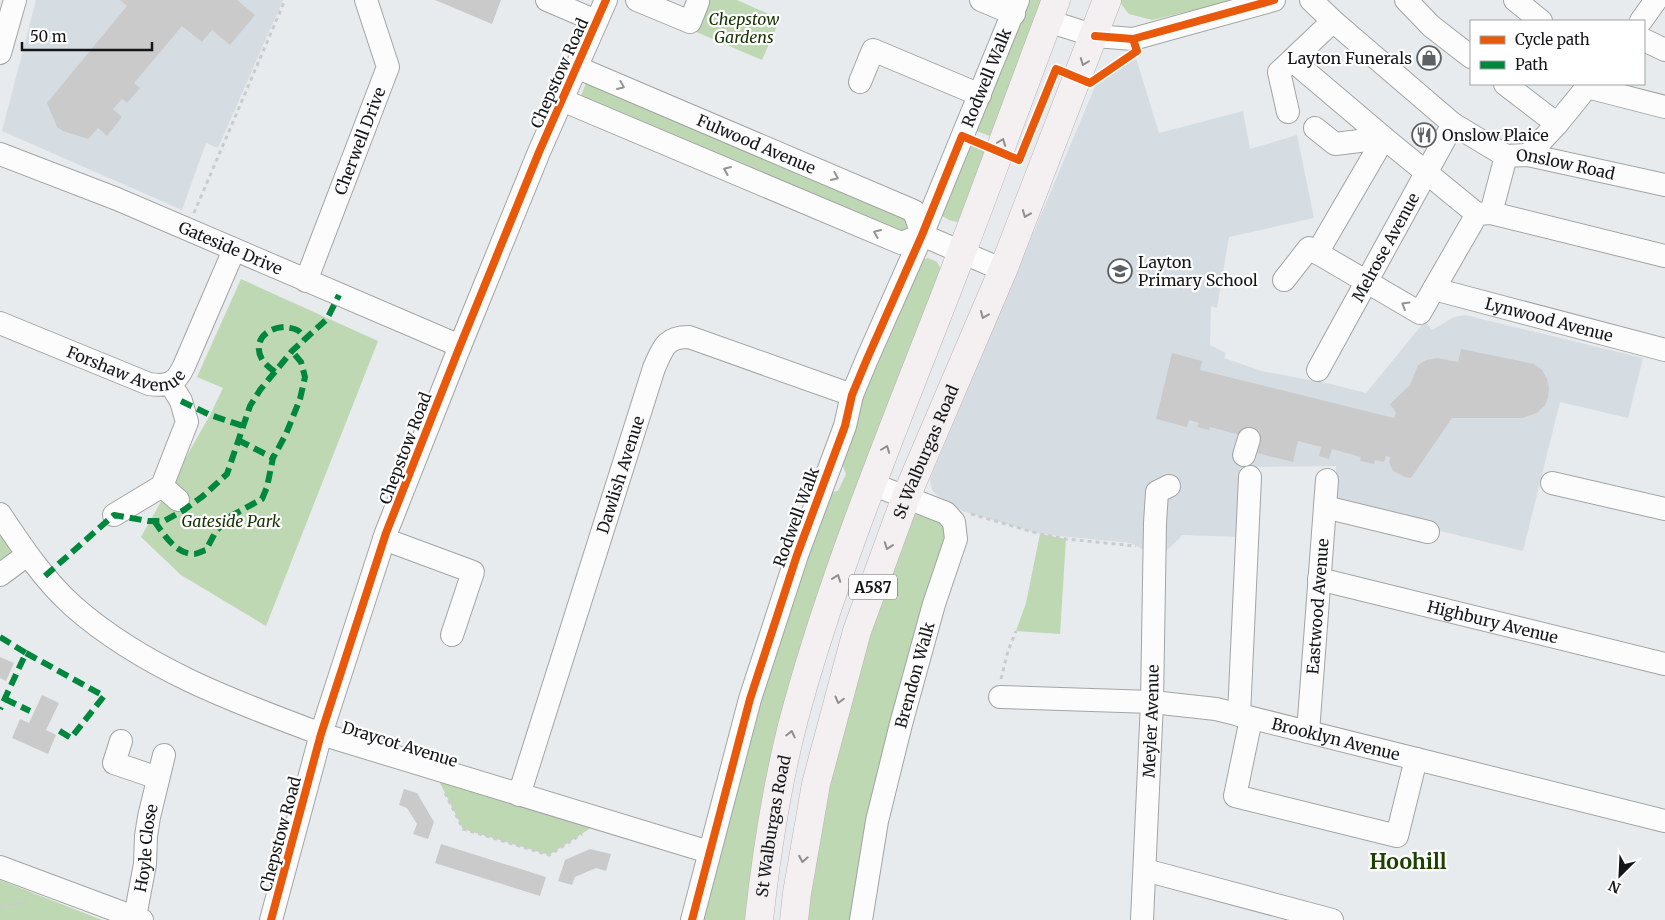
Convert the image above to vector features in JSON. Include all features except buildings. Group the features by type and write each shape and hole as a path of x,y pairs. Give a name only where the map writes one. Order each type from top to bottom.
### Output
{"main road":[{"name":"St Walburgas Road","path":"794,920 816,784 857,631 906,496 1003,270 1095,36 1107,0"},
{"name":"St Walburgas Road","path":"759,920 776,801 797,707 829,600 1052,10"}],"street":[{"path":"0,53 16,0"},
{"name":"Cherwell Drive","path":"306,281 388,67 366,0"},
{"path":"547,0 596,21"},
{"name":"Chepstow Road","path":"271,920 321,734 384,539 460,346 562,100 606,0"},
{"path":"637,0 690,22 697,5"},
{"path":"981,0 1016,7"},
{"path":"1052,10 1095,36 1133,39 1274,0"},
{"name":"Onslow Road","path":"1311,0 1453,124 1518,155 1665,185"},
{"path":"1406,0 1431,26 1470,56"},
{"path":"1515,0 1540,20"},
{"name":"Rodwell Walk","path":"692,920 763,656 797,555 845,426 852,395 866,359 922,235 1016,7"},
{"path":"1288,112 1279,72 1333,21"},
{"path":"1645,40 1665,50"},
{"path":"860,82 873,50 980,95"},
{"path":"1292,60 1427,174 1484,213 1665,256"},
{"name":"Fulwood Avenue","path":"576,67 914,211 922,235"},
{"path":"1506,85 1556,124"},
{"path":"1284,280 1309,248 1420,313 1484,213 1518,155 1556,124 1587,86 1665,107"},
{"path":"562,100 901,243 922,235 1003,270"},
{"name":"Melrose Avenue","path":"1318,370 1453,124"},
{"path":"1315,128 1335,144 1384,138"},
{"path":"1317,253 1384,138"},
{"name":"Gateside Drive","path":"0,154 108,196 460,346"},
{"name":"Forshaw Avenue","path":"0,323 149,384 159,386 170,384 178,378 181,372 234,250"},
{"name":"Lynwood Avenue","path":"1434,289 1665,350"},
{"name":"Dawlish Avenue","path":"519,795 654,368 663,347 671,340 689,337 852,395"},
{"path":"114,515 170,493 187,422 182,401 170,384"},
{"path":"1248,457 1245,717 1235,796 1397,836 1416,759"},
{"name":"Eastwood Avenue","path":"1308,732 1327,480"},
{"path":"1552,483 1665,509"},
{"path":"872,484 946,513 954,522"},
{"name":"Meyler Avenue","path":"1142,920 1152,702 1155,522 1157,492 1169,486"},
{"path":"1325,507 1428,532"},
{"name":"Draycot Avenue","path":"0,514 27,555 72,605 125,645 208,689 321,734 709,852"},
{"name":"Brendon Walk","path":"861,920 877,821 934,604 956,539 954,522"},
{"path":"384,539 473,572 452,635"},
{"path":"0,575 27,555"},
{"name":"Highbury Avenue","path":"1319,578 1665,664"},
{"name":"Brooklyn Avenue","path":"1000,697 1152,702 1216,709 1665,821"},
{"path":"121,741 114,763 158,778"},
{"name":"Hoyle Close","path":"138,919 149,816 164,755"},
{"path":"0,867 138,919"},
{"path":"1144,870 1332,920"}],"path":[{"path":"187,229 285,0"},
{"path":"697,5 737,24 746,20 750,21 755,27 754,36 746,41 738,38 737,24"},
{"path":"954,522 962,511 1057,537 1155,548"},
{"path":"1000,697 1003,668 1016,631"},
{"path":"0,907 28,901 37,904"}],"shaded area":[{"path":"36,0 283,0 218,148 206,143 182,210 2,131"},
{"name":"Layton Primary School","path":"1136,58 1159,133 1243,111 1250,149 1297,135 1314,218 1229,237 1217,308 1211,306 1210,345 1226,353 1224,358 1262,371 1331,384 1366,393 1425,321 1432,330 1454,317 1465,315 1643,358 1628,418 1560,402 1523,551 1336,506 1336,466 1243,467 1241,537 1181,535 1166,551 1144,550 1131,543 1040,534 962,511 937,496 932,490 930,479 1096,84"}],"green space":[{"name":"Chepstow Gardens","path":"699,0 737,0 780,19 762,60 687,28"},
{"path":"1018,0 1056,0 1003,141 966,127"},
{"path":"1118,0 1236,0 1152,20 1129,14"},
{"path":"590,73 914,211 901,243 577,106"},
{"path":"962,136 999,151 961,223 949,220 931,209"},
{"path":"928,258 937,262 948,283 849,543 759,920 692,920 823,493 838,491 846,474 836,448 908,265"},
{"name":"Gateside Park","path":"241,279 378,341 266,626 181,575 141,537 210,415 223,388 197,377"},
{"path":"924,509 954,522 855,920 806,920 828,780 862,650 908,519"},
{"path":"0,530 16,554 0,566"},
{"path":"1040,534 1066,539 1060,634 1016,631 1026,603"},
{"path":"437,777 597,824 549,855 463,829"},
{"path":"0,880 102,920 0,920"}],"marked path":[{"path":"45,576 114,515 148,521 164,521 184,510 203,496 227,474 250,406 260,390 292,351 327,319 339,295"},
{"path":"275,372 264,362 260,354 260,342 263,337 272,330 286,327 298,331 305,339"},
{"path":"154,521 166,537 181,551 196,554 206,550 216,531 231,516 262,499 267,487 273,458 286,434 300,399 305,377 301,362 292,351"},
{"path":"181,401 210,415 243,426"},
{"path":"238,440 273,458"},
{"path":"0,637 26,653 0,709"},
{"path":"26,653 104,696 71,738 58,730"},
{"path":"5,699 30,711"}],"cycle path":[{"path":"271,920 321,734 386,533 539,152 606,0"},
{"path":"1095,36 1133,39 1274,0"},
{"path":"692,920 750,699 797,555 845,426 852,395 922,235 962,136 1019,160 1056,69 1090,83 1137,51 1133,39"}],"place":[{"name":"Layton Funerals","path":"1429,58"},
{"name":"Onslow Plaice","path":"1424,135"},
{"name":"Layton Primary School","path":"1120,271"}],"district":[{"name":"Hoohill","path":"1408,861"}]}
